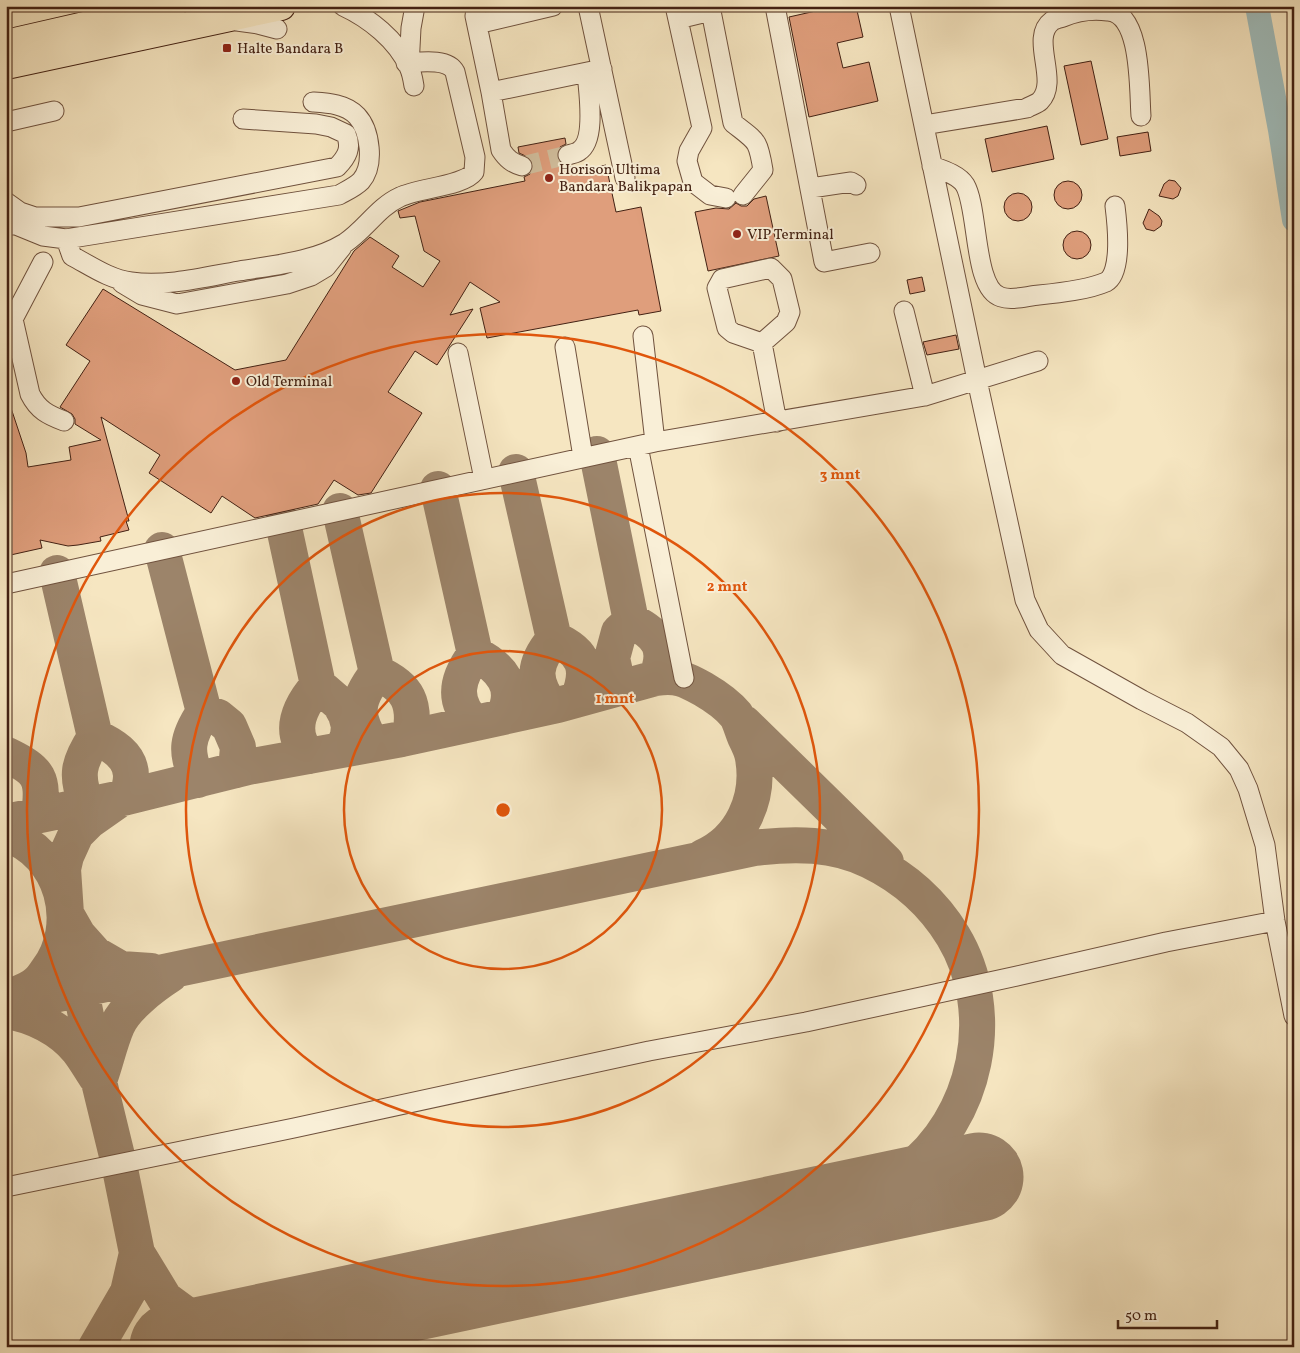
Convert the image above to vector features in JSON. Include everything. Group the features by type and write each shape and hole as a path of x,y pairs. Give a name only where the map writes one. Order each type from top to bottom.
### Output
{"highway":[{"path":"6,44 172,6"},
{"path":"6,65 219,20 279,18"}],"street":[{"path":"343,6 369,20 376,26 409,64"},
{"path":"414,86 409,64 411,28 415,6"},
{"path":"522,166 513,163 501,150 477,15 553,6"},
{"path":"568,155 579,151 584,146 589,133 594,70 588,6"},
{"path":"775,6 824,262 870,253"},
{"path":"900,6 977,380 1025,600 1039,630 1062,655 1194,728 1221,747 1239,769 1248,789 1265,845 1275,921 1294,1016"},
{"path":"710,9 733,123 756,141 760,148 763,170 734,196 710,194 693,182 687,160 689,151 702,128 677,12 710,9"},
{"path":"924,126 1026,108 1040,101 1046,89 1043,42 1045,31 1052,22 1068,15 1096,10 1112,11 1123,17 1130,29 1137,58 1141,116"},
{"path":"6,225 16,225 52,238 115,279 132,282 154,283 192,279 302,260 324,253 346,242 397,198 410,192 466,179 474,172 475,157 452,66 446,64 409,64"},
{"path":"491,92 594,70"},
{"path":"594,70 625,178"},
{"path":"69,248 187,220 339,195 362,180 368,165 370,152 363,125 356,115 344,108 330,103 313,102"},
{"path":"6,122 54,111"},
{"path":"6,202 20,212 35,217 79,218 337,167 349,151 349,142 346,134 331,126 242,119"},
{"path":"702,128 733,123"},
{"path":"932,166 959,178 964,185 970,200 981,267 987,286 994,294 1001,297 1013,298 1054,293 1100,284 1110,280 1114,271 1117,254 1118,232 1115,206"},
{"path":"811,188 850,182 856,185"},
{"path":"187,220 255,222"},
{"path":"42,262 10,318 30,394 42,411 64,420"},
{"path":"904,311 924,396"},
{"path":"643,336 647,444 684,678"},
{"path":"762,343 777,422"},
{"path":"565,348 583,457"},
{"path":"458,353 484,479"},
{"path":"6,584 583,457 647,444 924,396 1038,361"},
{"path":"6,1187 294,1128 649,1051 806,1022 1166,942 1275,921"}],"building":[{"path":"838,6 856,6 863,37 837,43 843,68 869,62 878,101 809,117 789,17"},
{"path":"1091,61 1108,139 1081,145 1064,66"},
{"path":"1047,126 1054,159 992,172 985,139"},
{"path":"1148,132 1151,151 1120,156 1117,137"},
{"path":"565,138 566,144 560,147 557,153 557,159 561,163 570,166 572,172 606,165 616,212 641,207 661,311 639,315 638,310 487,338 480,308 500,302 470,282 450,315 473,309 437,365 415,351 388,392 422,413 371,493 358,495 334,480 318,504 255,518 222,496 211,513 149,473 160,455 101,417 129,521 126,521 129,530 100,537 101,541 78,545 68,546 40,540 42,548 6,556 6,402 9,402 26,453 28,467 71,460 69,447 101,440 75,424 72,414 60,407 90,361 66,345 103,289 235,370 286,360 354,251 370,237 399,256 392,267 423,287 440,261 424,251 415,216 400,218 398,211 420,202 525,181 524,177 530,174 533,164 530,158 519,153 518,147"},
{"path":"1169,180 1175,181 1181,188 1178,196 1173,199 1159,196 1164,184"},
{"path":"1068,181 1078,185 1082,195 1078,205 1068,209 1058,205 1054,195 1058,185"},
{"path":"1018,193 1028,197 1032,207 1028,217 1018,221 1008,217 1004,207 1008,197"},
{"name":"VIP Terminal","path":"766,196 779,256 708,271 695,212 716,208 729,209 736,203 741,206 747,206 754,199"},
{"path":"1149,209 1159,216 1162,221 1161,226 1154,231 1146,229 1143,223"},
{"path":"1077,231 1087,235 1091,245 1087,255 1077,259 1067,255 1063,245 1067,235"},
{"path":"922,277 925,291 910,294 907,280"},
{"path":"956,335 959,349 927,355 923,342"}],"waterway":[{"path":"1257,6 1280,130 1294,220"}],"taxiway":[{"path":"597,454 631,621"},
{"path":"516,472 554,639 542,656 538,672 540,688 551,706"},
{"path":"438,489 475,654"},
{"path":"340,511 377,673 365,691 360,707 362,724 372,744"},
{"path":"283,523 318,685 340,704 346,715 349,726 345,743"},
{"path":"162,550 204,712 194,729 189,745 191,761 198,780"},
{"path":"57,573 95,737 85,755 80,770 81,786 87,805"},
{"path":"631,621 648,631 659,643 661,658 656,678"},
{"path":"623,687 615,672 612,658 619,632 631,621"},
{"path":"554,639 573,650 582,663 584,679 578,699"},
{"path":"475,654 493,665 505,679 509,696 503,716"},
{"path":"474,723 462,706 459,689 464,672 475,654"},
{"path":"377,673 396,684 408,698 412,715 410,737"},
{"path":"6,822 127,797 248,767 402,739 558,705 656,678 670,677 686,680 716,697 729,707 739,720 753,758 754,788 745,816 738,829 728,840 717,850 703,857"},
{"path":"309,756 300,742 297,726 304,704 318,685"},
{"path":"204,712 218,717 229,726 238,747 236,770"},
{"path":"744,723 886,862"},
{"path":"95,737 119,751 128,762 131,776 127,797"},
{"path":"7,755 27,766 37,777 41,792 39,815"},
{"path":"116,802 89,821 76,834 66,856 63,869 66,914 78,935 95,954 121,969 151,971"},
{"path":"6,834 26,843 41,857 53,874 61,892 64,912 63,933 58,953 47,971 34,985 6,999"},
{"path":"6,1005 755,848 799,845 842,851 870,861 895,875 917,892 937,913 953,936 967,966 975,997 977,1030 973,1063 964,1094 950,1123 930,1150 906,1172 883,1186 858,1197 806,1214"},
{"path":"66,914 99,1082 119,1164 137,1253 165,1299 199,1324 227,1336"},
{"path":"100,1078 112,1038 121,1019 140,998 170,975"},
{"path":"6,1011 26,1016 55,1029 78,1050 96,1077"},
{"path":"96,1347 128,1292 137,1253"}],"runway":[{"path":"174,1347 979,1177"}],"tunnel":[{"path":"522,166 568,155"}],"place":[{"name":"Halte Bandara B","path":"227,48"},
{"name":"Horison Ultima Bandara Balikpapan","path":"549,178"},
{"name":"VIP Terminal","path":"737,234"},
{"name":"Old Terminal","path":"236,381"}]}
